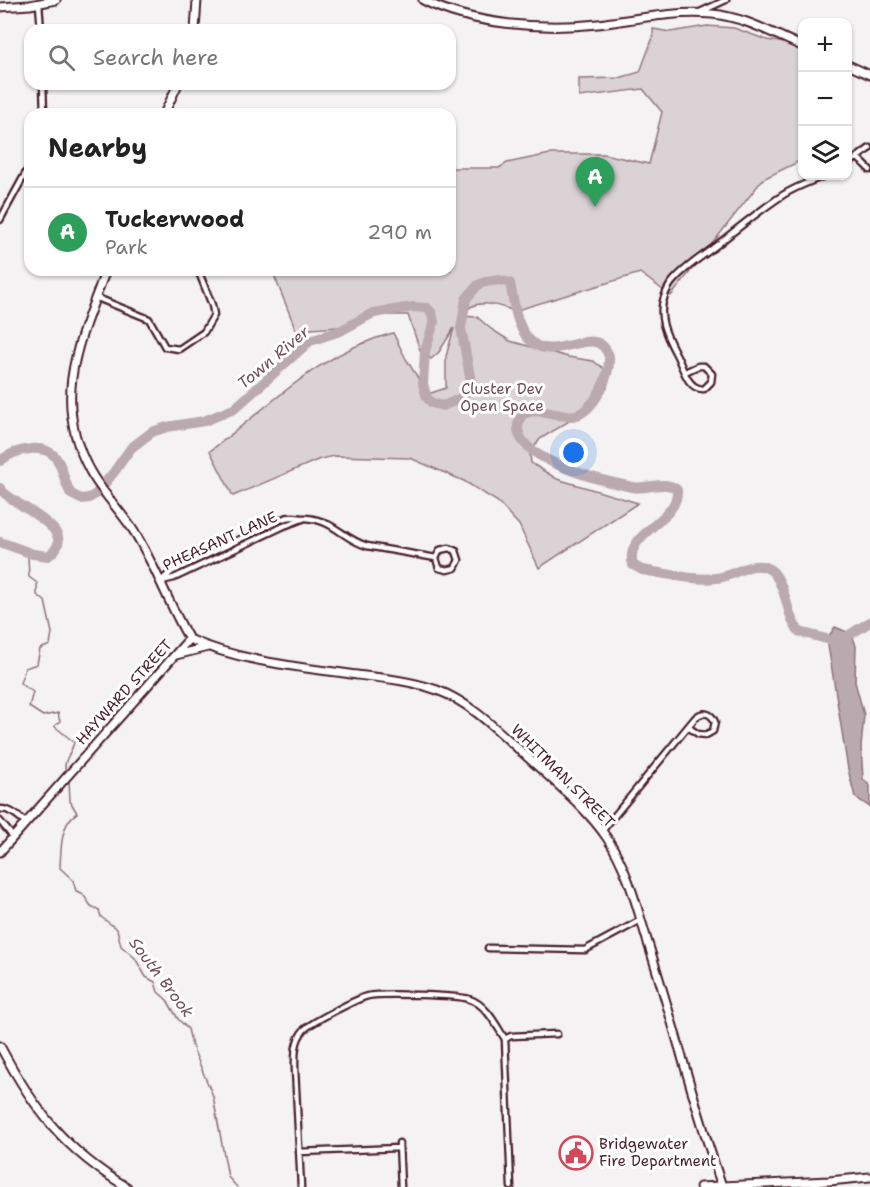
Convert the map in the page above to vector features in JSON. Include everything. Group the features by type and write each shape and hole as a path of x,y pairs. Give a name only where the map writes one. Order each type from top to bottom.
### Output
{"street":[{"path":"0,7 39,4 56,0"},
{"path":"195,24 197,0"},
{"path":"423,0 448,12 473,19 547,25 590,25 656,15 697,13 717,15 746,22 798,44"},
{"path":"697,13 726,0"},
{"path":"39,4 41,24"},
{"path":"852,66 870,75"},
{"path":"44,90 44,108"},
{"path":"167,108 175,90"},
{"path":"852,162 870,148"},
{"path":"858,158 870,170"},
{"path":"0,220 24,176"},
{"path":"685,372 698,366 704,366 711,371 712,380 706,388 697,388 691,383 685,372 669,342 662,318 663,300 670,285 683,272 773,202 815,180"},
{"name":"HAYWARD STREET","path":"0,852 189,639 135,533 97,483 76,441 70,391 72,368 77,346 104,276"},
{"path":"95,297 143,315 152,324 165,347 179,349 204,332 214,315 200,276"},
{"name":"PHEASANT LANE","path":"161,581 171,572 285,518 294,516 324,521 363,545 436,558"},
{"name":"PHEASANT LANE","path":"161,581 174,578 284,526 305,519"},
{"path":"237,540 241,547"},
{"path":"221,548 224,554"},
{"name":"PHEASANT LANE","path":"449,548 457,553 458,562 453,569 445,570 438,566 436,558 440,550 449,548"},
{"name":"WHITMAN STREET","path":"189,639 207,647 268,661 411,683 445,693 462,702 503,735 602,831 621,862 722,1186"},
{"path":"176,655 207,647"},
{"path":"602,831 688,727 701,713 711,715 715,722 714,729 706,735 698,734 688,727"},
{"path":"0,809 6,809 18,815 26,823"},
{"path":"0,821 13,837"},
{"path":"489,948 585,950 640,920"},
{"path":"301,1187 295,1069 295,1051 298,1041 304,1030 357,1000 376,995 469,999 483,1008 504,1039 511,1187"},
{"path":"504,1039 511,1036 557,1034"},
{"path":"0,1046 26,1093 49,1123 90,1161 127,1187"},
{"path":"299,1152 399,1145 401,1187"},
{"path":"700,1187 818,1184 870,1177"}],"green space":[{"name":"Cluster Dev Open Space","path":"707,26 734,28 767,40 798,45 798,162 763,179 671,296 640,273 514,311 492,304 478,304 466,310 461,316 477,317 510,341 568,357 593,361 609,372 607,388 595,405 540,439 530,453 531,463 557,479 638,503 539,568 519,525 498,502 464,481 410,458 335,456 320,459 233,496 210,451 296,382 342,353 393,333 428,394 446,388 446,356 454,328 439,352 431,359 420,350 408,315 382,315 339,327 296,330 274,276 456,276 456,168 499,168 507,163 550,154 604,154 649,164 662,112 643,89 579,97 579,79 619,78 640,72 653,37 653,29 670,32"}],"shaded area":[{"path":"835,627 852,634 856,646 855,682 864,715 861,747 863,779 870,786 870,807 855,797 848,769 827,639"}],"waterway":[{"name":"Town River","path":"0,461 23,450 48,451 59,463 71,494 81,499 89,498 96,494 131,448 152,432 204,421 234,409 310,341 340,331 373,313 413,307 427,308 432,313 434,322 425,351 423,384 427,398 432,403 443,406 465,394 471,382 461,328 466,299 478,285 499,280 510,283 520,325 527,337 537,346 548,349 594,342 602,346 609,356 605,380 590,406 572,416 534,411 523,414 518,429 524,442 538,454 579,473 632,487 667,485 677,490 670,511 636,544 632,554 633,565 642,570 707,579 722,577 749,567 765,567 773,572 780,583 792,619 800,632 838,642"},
{"name":"Town River","path":"0,488 6,495 42,519 58,537 57,546 48,556 33,554 0,542"},
{"name":"South Brook","path":"30,553 28,557 29,577 37,583 37,595 45,601 52,633 50,645 40,649 37,664 25,668 20,683 33,692 29,707 43,716 58,713 60,722 54,726 74,742 66,760 66,773"},
{"path":"841,640 870,622"},
{"name":"South Brook","path":"69,780 70,801 77,813 71,817 64,830 60,868 73,880 76,891 82,893 91,906 99,910 101,917 117,929 121,946 135,958 146,977 155,982 158,992 167,1000 178,1019 188,1029 192,1046 213,1096 228,1177 237,1187"}],"place":[{"name":"Tuckerwood","path":"595,207"},
{"name":"Bridgewater Fire Department","path":"576,1153"}]}
